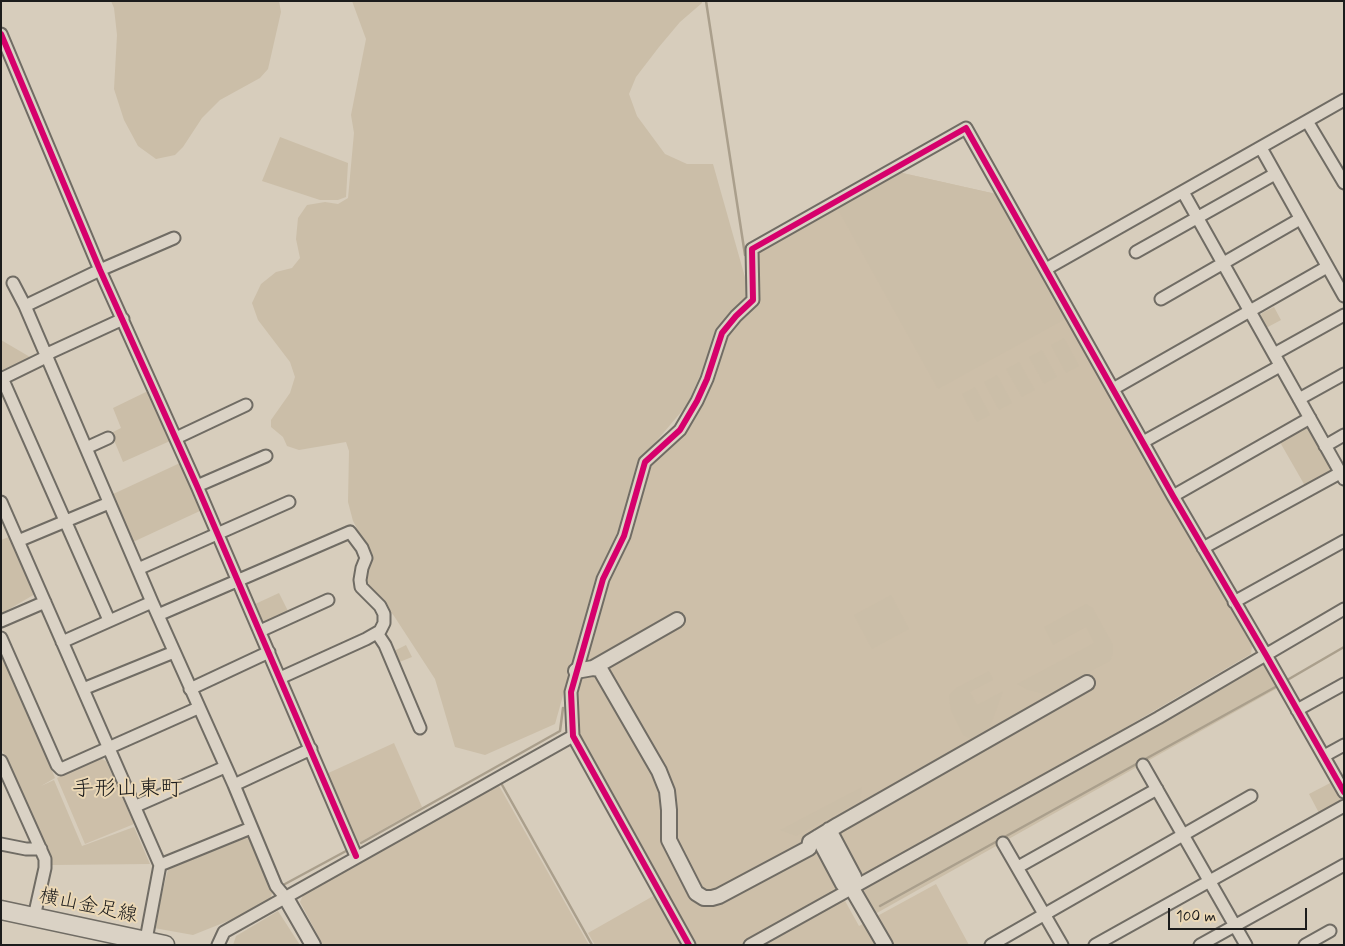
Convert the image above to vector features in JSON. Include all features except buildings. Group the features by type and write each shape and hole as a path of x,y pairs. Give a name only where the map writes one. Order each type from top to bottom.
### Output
{"main road":[{"name":"横山金足線","path":"1,910 146,943 165,945"}],"street":[{"path":"1,34 100,270 197,486 356,856"},
{"path":"1046,269 1344,100"},
{"path":"1307,121 1339,162 1344,183"},
{"path":"689,945 573,736 571,692 603,579 624,536 645,462 680,430 698,401 722,333 753,300 752,249 966,128 1173,496 1344,792"},
{"path":"1260,148 1344,296"},
{"path":"1136,252 1275,174"},
{"path":"1182,192 1342,476 1203,548"},
{"path":"1161,299 1300,219"},
{"path":"25,306 100,270 174,238"},
{"path":"1113,389 1327,267"},
{"path":"13,283 47,355 109,503 198,708 234,785 250,828 276,886 286,898 313,945"},
{"path":"1274,354 1344,315"},
{"path":"109,620 1,378 123,319"},
{"path":"1143,442 1280,366"},
{"path":"1299,399 1344,374"},
{"path":"176,438 246,405"},
{"path":"1173,496 1310,418"},
{"path":"1326,446 1344,435"},
{"path":"86,448 108,438"},
{"path":"197,486 266,456"},
{"path":"1,502 108,749 136,806 160,865 146,943"},
{"path":"138,570 289,502"},
{"path":"18,541 109,503"},
{"path":"158,616 350,532 362,548 366,558 362,568 361,587 380,606 384,614 384,623 377,633 366,640 280,678"},
{"path":"1234,602 1344,540"},
{"path":"260,631 328,600"},
{"path":"1,620 44,602"},
{"path":"62,642 152,602"},
{"path":"750,945 851,887 1158,718 1344,609"},
{"path":"593,668 677,620"},
{"path":"377,633 385,645 420,728"},
{"path":"1,638 57,766 61,769 198,708"},
{"path":"83,689 174,652"},
{"path":"190,689 269,652"},
{"path":"576,670 600,669 659,771 667,791 669,840 696,892 704,898 719,896 808,848 810,842 824,833 1087,683"},
{"path":"1298,710 1344,684"},
{"path":"218,945 224,932 356,856 573,736"},
{"path":"1324,756 1344,745"},
{"path":"234,785 311,749"},
{"path":"1,761 6,783 45,858 45,868 34,917"},
{"path":"1144,765 1246,945"},
{"path":"136,806 225,767"},
{"path":"1018,867 1157,789"},
{"path":"990,945 1251,796"},
{"path":"1095,945 1344,806"},
{"path":"160,865 250,828"},
{"path":"824,833 854,877 851,887 885,945"},
{"path":"1003,843 1062,945"},
{"path":"1,844 26,849 41,849"},
{"path":"1200,945 1344,865"},
{"path":"1305,945 1330,931"}],"shaded area":[{"path":"111,1 279,1 281,12 268,69 260,78 220,100 202,118 183,147 175,155 156,159 138,146 124,120 114,89 117,35 114,8"},
{"path":"352,1 702,1 680,22 659,47 636,77 629,94 637,116 665,154 687,164 713,164 750,295 714,344 687,405 643,457 621,527 603,567 580,635 555,724 485,755 455,747 435,679 394,616 369,585 364,571 370,553 353,521 348,502 349,451 346,442 299,450 287,446 283,437 271,427 271,420 290,393 295,377 290,362 258,320 252,303 261,284 276,272 292,268 300,258 296,239 298,218 307,205 325,202 338,204 348,198 354,133 351,115 366,39"},
{"path":"280,137 348,163 346,197 338,200 320,200 262,181"},
{"path":"898,172 996,194 1252,646 1251,654 1060,766 746,945 696,945 577,734 576,696 584,641 603,567 645,462 693,409 722,333 753,300 752,249"},
{"path":"898,172 996,194 1067,318 938,389 835,204"},
{"path":"1274,307 1281,320 1266,328 1260,317 1262,313"},
{"path":"1064,338 1079,366 1066,373 1051,345"},
{"path":"1,340 30,357 1,371"},
{"path":"1042,350 1057,377 1044,384 1029,357"},
{"path":"1019,362 1035,390 1022,397 1006,369"},
{"path":"997,375 1012,403 999,410 984,382"},
{"path":"975,387 990,415 977,422 962,394"},
{"path":"148,391 170,441 123,462 111,433 121,428 113,408"},
{"path":"1310,418 1340,473 1308,491 1277,437"},
{"path":"180,463 202,510 133,542 111,495"},
{"path":"11,536 35,594 1,614 1,540"},
{"path":"279,593 289,613 266,623 260,620 253,605"},
{"path":"891,595 909,629 872,649 854,615"},
{"path":"1086,604 1092,607 1113,645 1110,661 1044,694 1028,690 1017,684 1094,643 1086,627 1053,645 1044,627"},
{"path":"406,645 412,657 397,663 392,652"},
{"path":"1,653 23,699 55,778 41,786 54,780 82,846 134,827 150,864 52,865 23,794 1,748"},
{"path":"1266,655 1283,685 875,914 861,886"},
{"path":"989,671 993,680 970,692 977,705 1003,691 991,724 983,735 971,739 963,735 951,711 949,696 956,688"},
{"path":"394,743 422,807 355,845 324,775"},
{"path":"100,758 106,761 134,824 85,844 57,778"},
{"path":"1334,781 1342,796 1339,803 1319,813 1309,794"},
{"path":"498,784 589,945 323,945 300,902 304,893"},
{"path":"862,787 860,800 796,836 780,830"},
{"path":"244,835 251,837 273,891 270,899 233,919 193,935 154,928 169,868"},
{"path":"936,884 969,945 763,945 844,899 859,926"},
{"path":"655,895 682,945 595,945 588,933"},
{"path":"278,911 300,945 233,945 236,936"}],"waterway":[{"path":"706,1 745,255"},
{"path":"1289,679 1344,647"},
{"path":"880,906 1279,685"},
{"path":"361,843 560,731 563,708"},
{"path":"501,783 592,945"},
{"path":"285,884 346,851"}],"cycle path":[{"path":"1,34 100,270 197,486 356,856"},
{"path":"689,945 573,736 571,692 603,579 624,536 645,462 680,430 707,379 722,333 753,300 752,249 966,128 1173,496 1344,792"}],"district":[{"name":"手形山東町","path":"127,790"}]}
